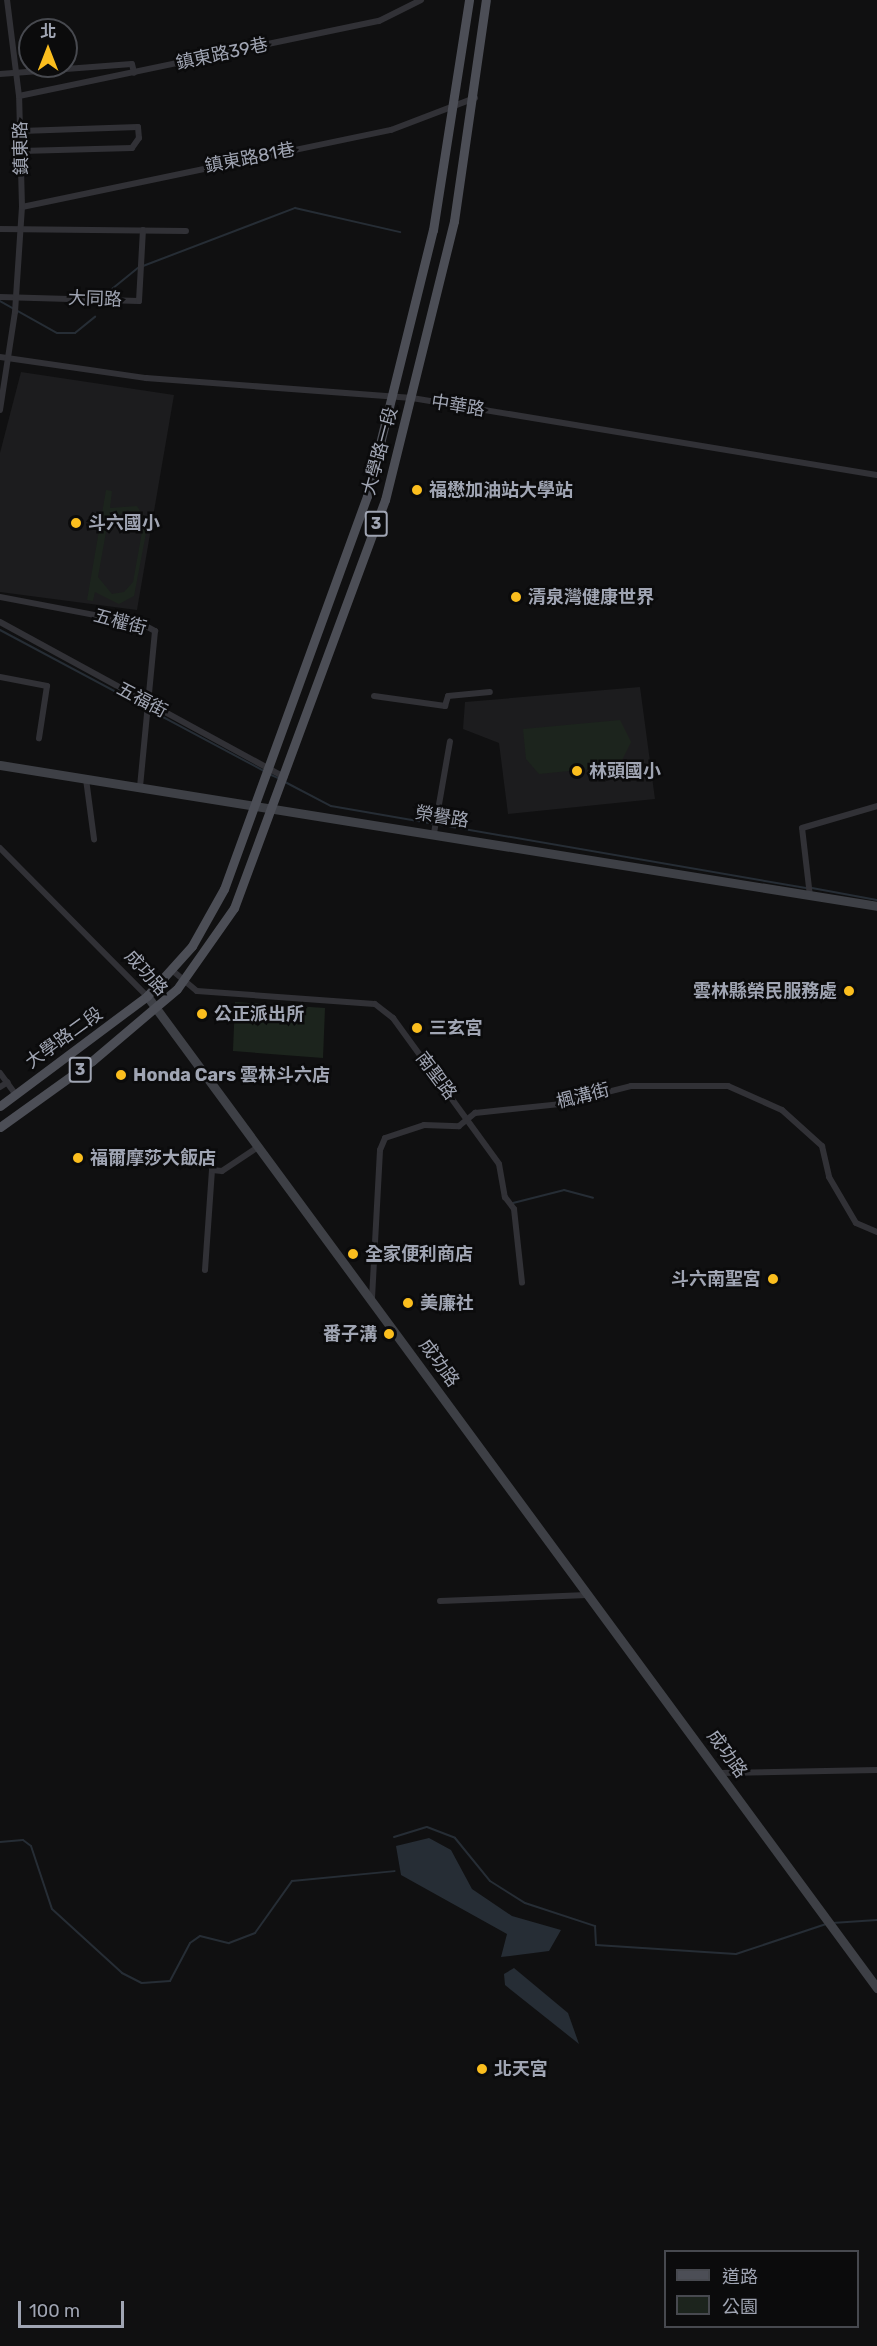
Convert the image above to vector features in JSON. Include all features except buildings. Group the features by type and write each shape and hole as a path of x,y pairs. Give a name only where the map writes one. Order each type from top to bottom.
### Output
{"main road":[{"name":"大學路一段","path":"147,996 173,971 224,889 367,496 393,399 433,230 470,0"},
{"name":"大學路一段","path":"156,1007 185,982 234,908 273,809 385,500 454,221 475,98 486,0"},
{"name":"榮譽路","path":"0,765 877,906"},
{"name":"成功路","path":"147,996 372,1298 587,1595 721,1773 877,1988"},
{"name":"大學路二段","path":"0,1106 147,996"},
{"name":"大學路二段","path":"0,1127 156,1007"}],"street":[{"name":"鎮東路","path":"0,410 4,357 16,309 22,207 19,96 7,0"},
{"name":"鎮東路39巷","path":"19,96 379,21 421,0"},
{"path":"0,74 132,64 135,73"},
{"name":"鎮東路81巷","path":"22,207 391,130 475,98"},
{"path":"21,131 138,127 139,138 132,148 21,151"},
{"path":"0,229 186,231"},
{"name":"大同路","path":"17,297 139,301 142,230"},
{"path":"1,297 17,297"},
{"name":"中華路","path":"4,357 146,378 393,399 412,398 877,475"},
{"name":"五權街","path":"0,597 151,628 158,637 140,788"},
{"name":"五福街","path":"0,622 284,777"},
{"path":"0,677 47,686 39,738"},
{"path":"374,696 445,706 448,696 490,692"},
{"path":"434,833 450,741"},
{"path":"86,779 94,839"},
{"path":"810,896 802,828 877,806"},
{"name":"成功路","path":"0,848 147,996"},
{"name":"南聖路","path":"173,971 197,991 375,1004 393,1018 499,1164 505,1197 514,1209 522,1283"},
{"path":"0,1073 16,1095"},
{"name":"大學路二段","path":"0,1087 8,1082"},
{"name":"楓溝街","path":"372,1298 380,1150 385,1138 424,1125 446,1127 468,1121 476,1113 578,1101 599,1090 728,1086 790,1115 822,1146 829,1178 856,1223 877,1232"},
{"path":"205,1270 212,1170 222,1171 258,1147"},
{"path":"440,1601 587,1595"},
{"path":"721,1773 877,1770"}],"shaded area":[{"name":"斗六國小","path":"21,372 174,395 137,610 0,592 0,453"},
{"name":"林頭國小","path":"640,687 655,799 508,814 499,743 463,729 465,702"},
{"path":"429,1838 451,1850 472,1889 512,1916 561,1930 549,1951 501,1957 507,1934 401,1875 396,1846"},
{"path":"514,1968 568,2013 579,2044 505,1985 504,1974"}],"green space":[{"path":"106,490 112,491 110,508 137,506 148,523 134,596 119,604 95,592 93,601 87,600","holes":["128,510 143,526 133,582 124,592 112,594 98,577 108,521"]},
{"path":"620,720 631,742 619,766 539,774 526,759 523,729"},
{"path":"235,1002 325,1008 323,1058 233,1051"}],"waterway":[{"path":"143,266 295,208 400,232"},
{"path":"107,293 138,268"},
{"path":"0,301 57,333 75,333 95,317"},
{"path":"0,630 264,771"},
{"path":"269,774 280,779"},
{"path":"285,782 331,806 806,888"},
{"path":"812,888 877,900"},
{"path":"513,1203 564,1190 593,1198"},
{"path":"394,1837 427,1827 455,1838 490,1881 525,1903 595,1926 596,1945 736,1954 826,1924"},
{"path":"0,1842 23,1840 31,1846 52,1909 122,1973 142,1983 170,1981 190,1943 200,1936 229,1943 255,1933 292,1881 395,1871"},
{"path":"832,1923 877,1920"}],"place":[{"name":"福懋加油站大學站","path":"417,490"},
{"name":"斗六國小","path":"76,523"},
{"name":"清泉灣健康世界","path":"516,597"},
{"name":"林頭國小","path":"577,771"},
{"name":"雲林縣榮民服務處","path":"849,991"},
{"name":"公正派出所","path":"202,1014"},
{"name":"三玄宮","path":"417,1028"},
{"name":"Honda Cars 雲林斗六店","path":"121,1075"},
{"name":"福爾摩莎大飯店","path":"78,1158"},
{"name":"全家便利商店","path":"353,1254"},
{"name":"斗六南聖宮","path":"773,1279"},
{"name":"美廉社","path":"408,1303"},
{"name":"番子溝","path":"389,1334"},
{"name":"北天宮","path":"482,2069"}]}
